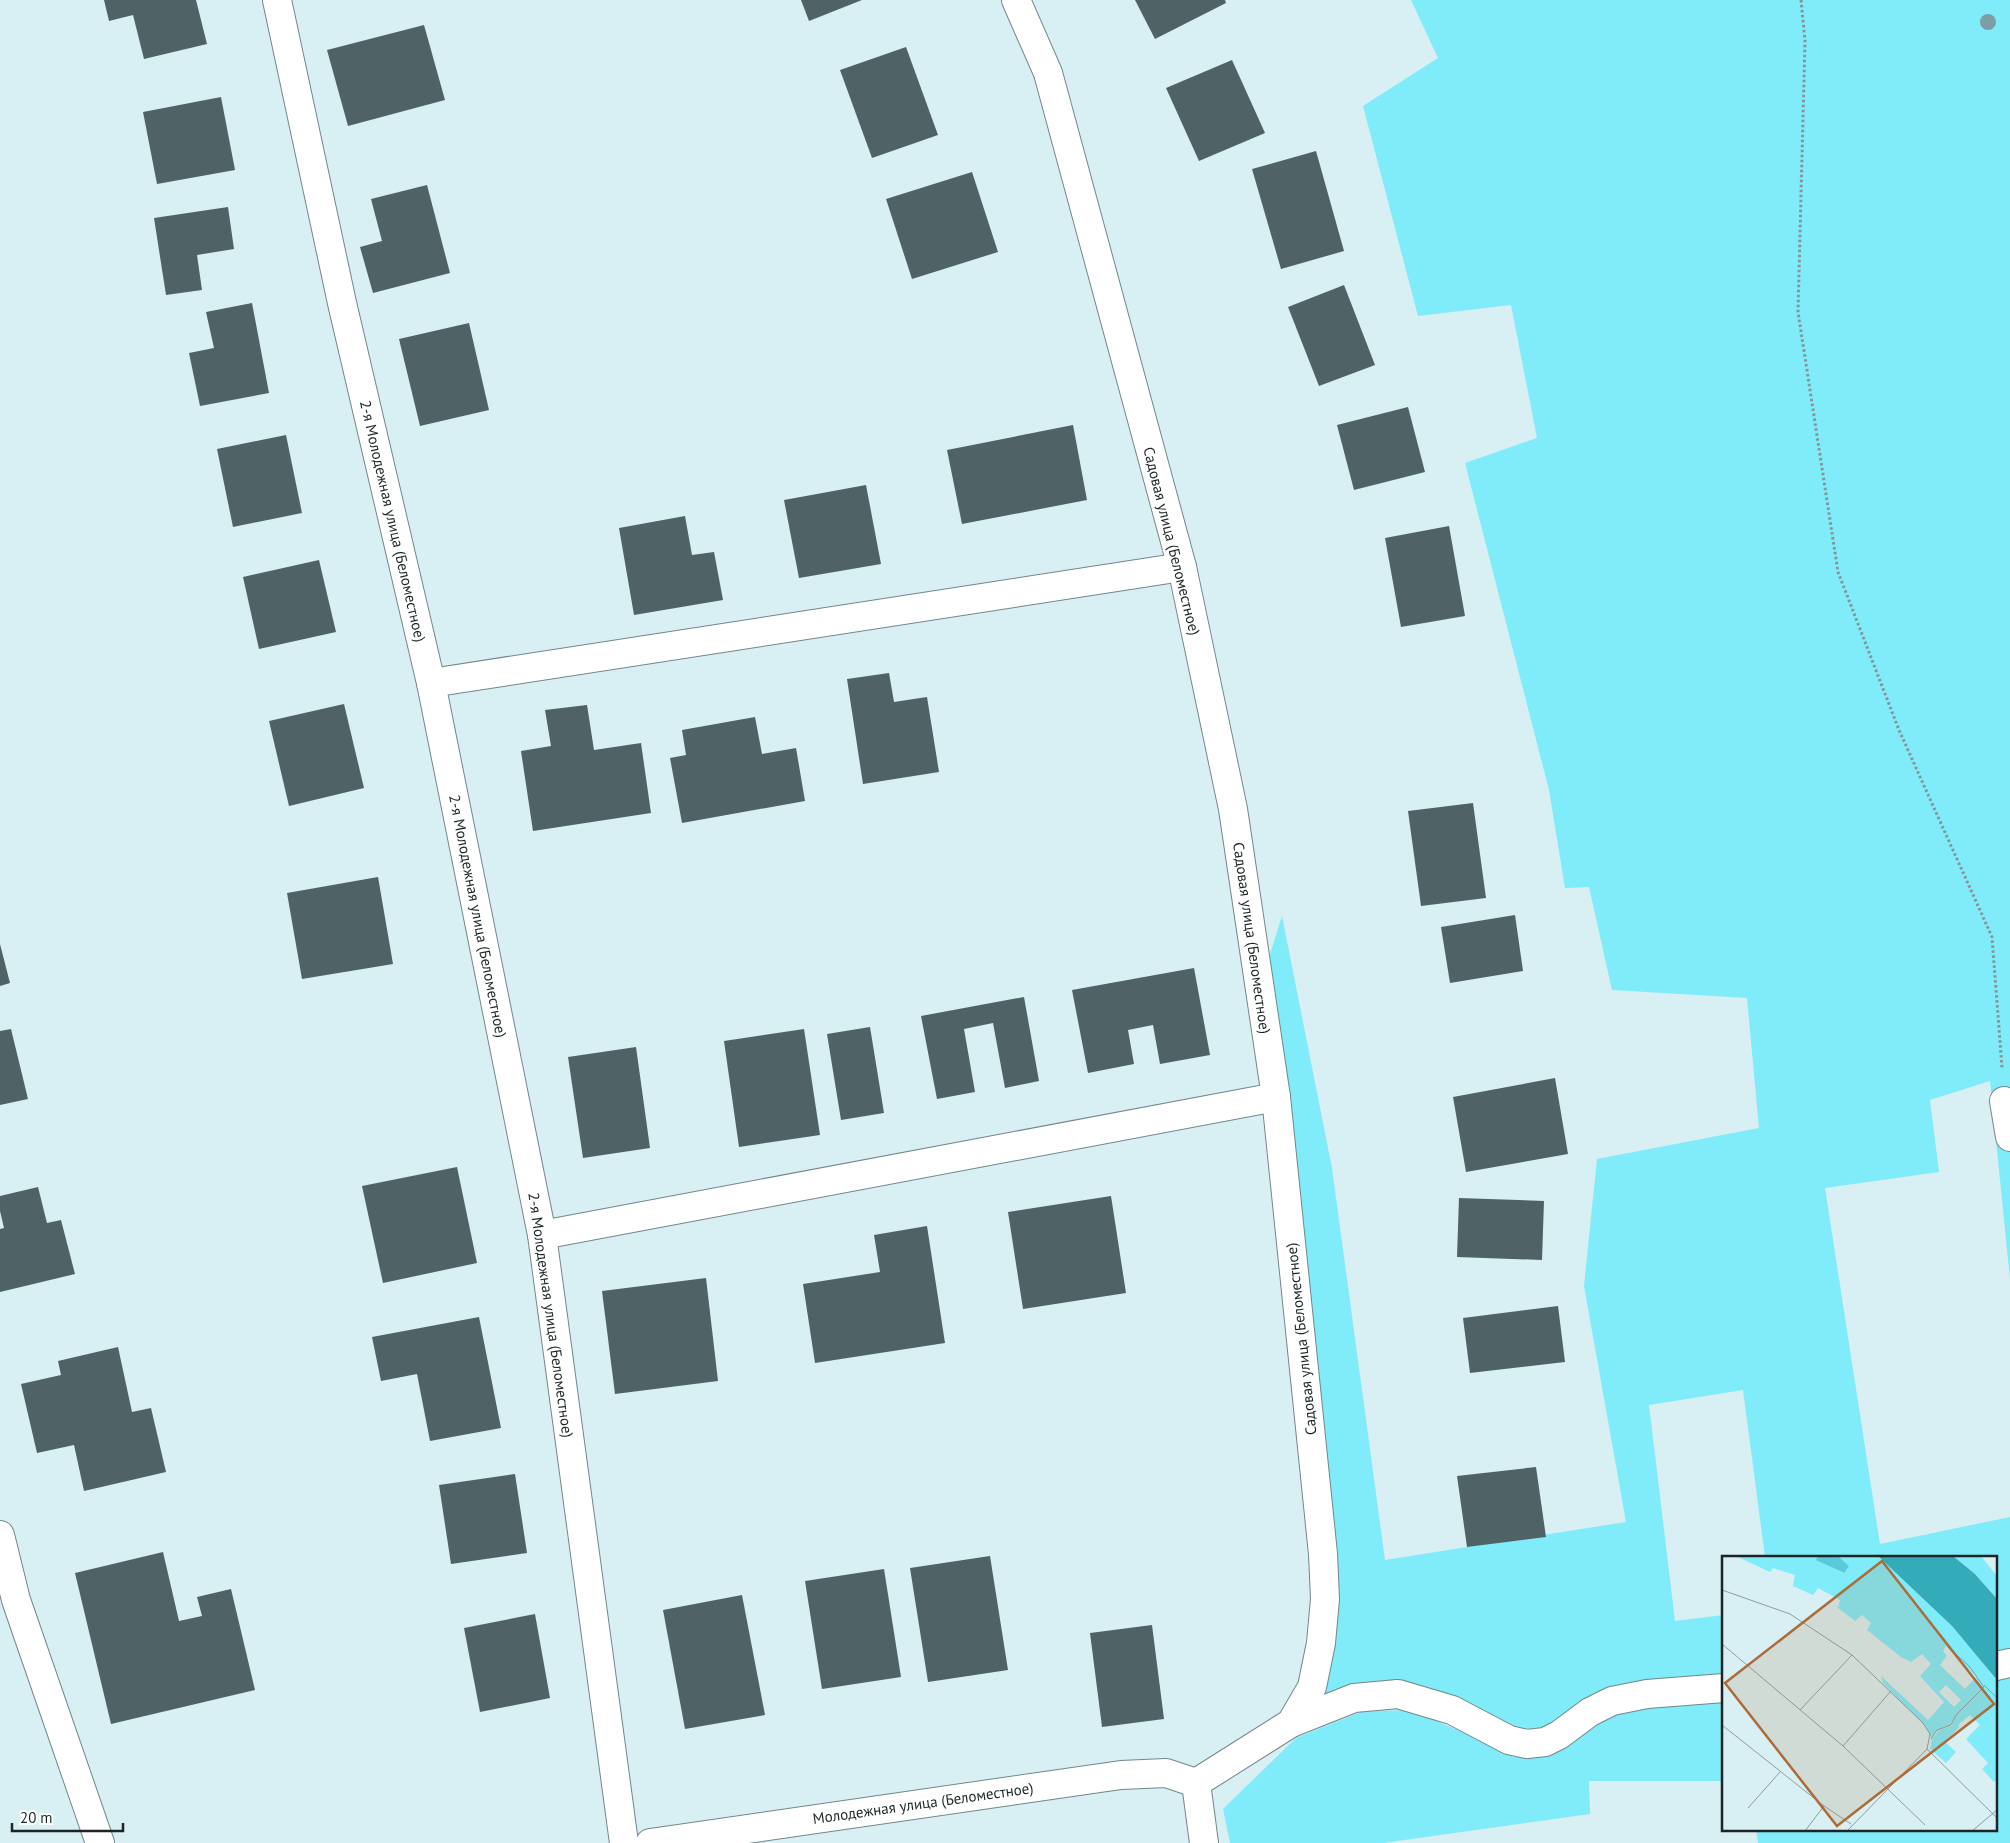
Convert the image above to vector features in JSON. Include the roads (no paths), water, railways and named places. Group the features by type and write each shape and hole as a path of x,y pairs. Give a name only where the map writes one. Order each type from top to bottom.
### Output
{"street":[{"name":"2-я Молодежная улица (Беломестное)","path":"276,0 342,303 431,683 542,1235 624,1843"},
{"name":"Садовая улица (Беломестное)","path":"1016,0 1048,73 1182,567 1233,809 1276,1097 1323,1554 1325,1600 1321,1643 1312,1687 1291,1723 1196,1783"},
{"path":"431,683 1182,567"},
{"path":"542,1235 1276,1097"},
{"path":"2004,1101 2010,1137"},
{"path":"0,1535 8,1602 100,1843"},
{"path":"1291,1723 1354,1698 1398,1694 1452,1710 1510,1740 1527,1744 1545,1742 1590,1712 1612,1701 1647,1694 1722,1688"},
{"name":"Молодежная улица (Беломестное)","path":"650,1843 1121,1774 1166,1773 1196,1783"},
{"path":"1196,1783 1204,1843"}]}
